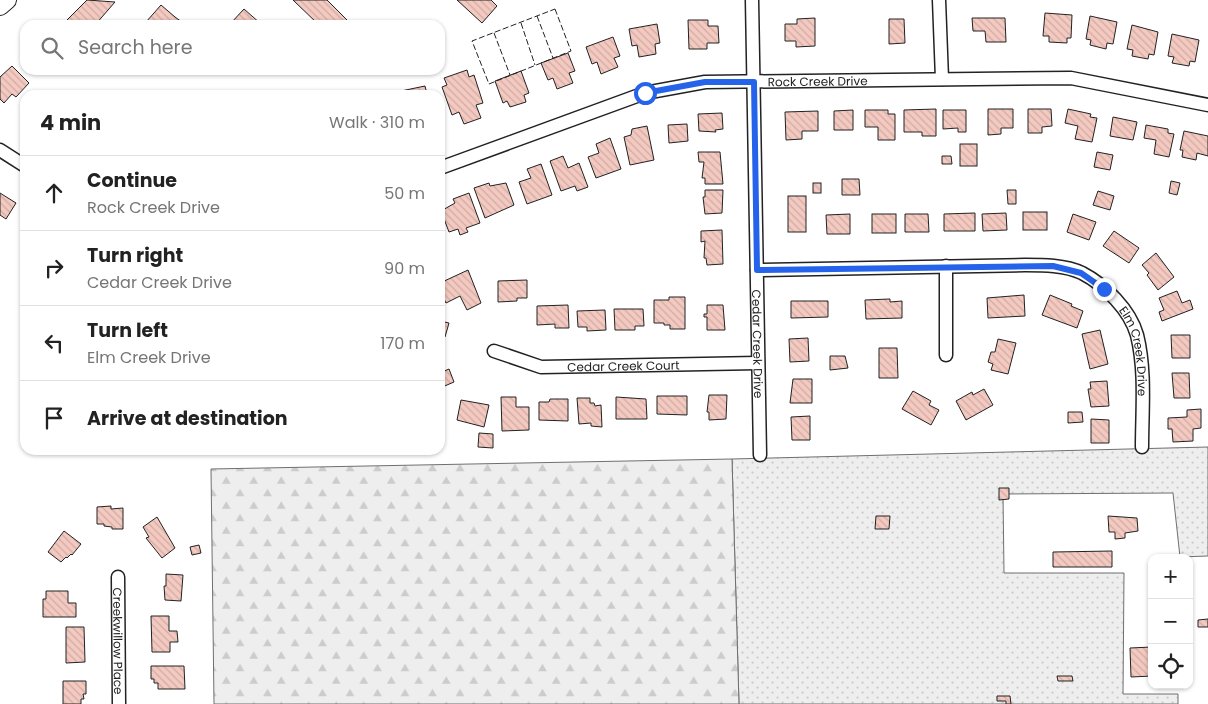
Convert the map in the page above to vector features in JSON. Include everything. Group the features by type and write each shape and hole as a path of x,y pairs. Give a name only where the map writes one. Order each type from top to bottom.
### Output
{"main road":[{"path":"0,6 7,0"}],"street":[{"name":"Cedar Creek Drive","path":"752,0 760,455"},
{"path":"939,0 942,79"},
{"name":"Rock Creek Drive","path":"445,167 645,93 705,82 1071,78 1208,105"},
{"path":"0,150 20,163"},
{"path":"946,266 946,355"},
{"name":"Elm Creek Drive","path":"757,270 1053,266 1081,273 1104,289 1124,309 1136,334 1141,363 1142,447"},
{"name":"Cedar Creek Court","path":"494,351 541,367 758,363"},
{"name":"Creekwillow Place","path":"118,577 119,704"}],"green space":[{"path":"1208,447 1208,556 1193,557 1193,554 1180,554 1173,493 1003,494 1004,573 1124,573 1123,694 1178,694 1178,704 739,704 732,459"},
{"path":"732,459 739,704 214,704 211,469"}],"building":[{"path":"87,0 115,2 99,20 67,20"},
{"path":"293,0 327,0 347,20 314,20"},
{"path":"457,0 491,0 497,6 482,23"},
{"path":"161,5 179,20 148,20"},
{"path":"244,9 256,20 234,20"},
{"path":"1045,13 1072,15 1071,38 1067,38 1067,43 1049,42 1049,36 1043,36"},
{"path":"1090,16 1117,22 1113,44 1107,43 1106,49 1090,45 1091,40 1086,39"},
{"path":"815,18 815,46 796,47 796,41 785,41 785,24 797,24 797,19"},
{"path":"972,18 1005,18 1006,42 986,42 985,31 973,31"},
{"path":"889,19 904,19 905,43 889,44"},
{"path":"688,20 708,20 708,26 718,26 719,43 707,43 707,49 689,49"},
{"path":"657,24 660,43 655,44 656,54 639,57 637,45 632,46 629,29"},
{"path":"1132,25 1158,32 1154,55 1149,54 1148,59 1132,56 1133,50 1127,49"},
{"path":"1172,34 1199,40 1195,62 1190,61 1189,66 1172,63 1174,57 1168,56"},
{"path":"613,37 620,56 614,58 618,67 601,74 597,62 592,64 586,47"},
{"path":"568,53 575,71 569,73 573,83 557,89 553,78 548,80 541,63"},
{"path":"12,66 29,83 22,90 20,90 16,97 12,94 4,103 0,99 0,77"},
{"path":"467,70 469,77 474,75 483,103 476,105 481,118 464,124 459,112 452,115 445,90 442,87 447,85 444,78"},
{"path":"521,71 529,93 524,95 526,102 510,107 507,101 503,103 495,81"},
{"path":"425,86 426,90 406,90"},
{"path":"936,109 936,136 922,136 922,132 904,132 904,110"},
{"path":"988,109 1013,109 1013,128 1001,128 1001,134 988,135"},
{"path":"1028,109 1051,109 1052,126 1042,127 1042,133 1028,133"},
{"path":"1068,109 1091,114 1090,117 1097,118 1092,142 1075,139 1078,126 1065,123"},
{"path":"853,110 853,130 834,130 834,111"},
{"path":"865,110 888,110 888,114 895,114 895,140 878,140 878,127 865,127"},
{"path":"943,110 966,110 966,132 958,132 958,128 943,129"},
{"path":"818,111 818,131 802,131 802,139 786,140 785,112"},
{"path":"722,113 723,129 715,130 716,132 699,131 698,114"},
{"path":"1113,117 1137,122 1133,140 1110,136"},
{"path":"687,124 688,141 669,143 668,125"},
{"path":"1146,125 1168,129 1168,133 1174,134 1169,157 1154,154 1156,140 1144,138"},
{"path":"647,126 654,160 630,165 624,137 631,135 632,129"},
{"path":"1184,131 1208,136 1208,156 1197,153 1196,160 1182,157 1183,150 1180,150"},
{"path":"610,138 621,169 596,178 588,157 599,153 596,144"},
{"path":"960,144 977,144 977,166 960,166"},
{"path":"698,152 720,152 723,184 705,184 705,178 702,178 704,162 699,162"},
{"path":"1097,152 1113,155 1110,170 1094,167"},
{"path":"563,156 568,168 579,163 588,187 577,191 575,186 561,191 550,161"},
{"path":"942,156 951,156 952,164 942,164"},
{"path":"541,164 552,195 527,204 519,182 531,178 527,169"},
{"path":"842,179 859,179 860,195 842,195"},
{"path":"1171,181 1180,183 1177,195 1169,193"},
{"path":"489,183 490,186 506,183 514,205 485,218 474,188"},
{"path":"813,183 821,183 821,193 813,193"},
{"path":"705,190 723,190 722,213 705,214 703,197 705,197"},
{"path":"1007,190 1016,190 1016,204 1008,204"},
{"path":"1098,191 1114,196 1110,210 1093,205"},
{"path":"0,193 16,203 6,219 0,215"},
{"path":"469,193 480,223 466,228 468,232 460,235 458,229 449,232 445,222 445,209 455,203 453,199"},
{"path":"788,196 806,196 806,232 788,232"},
{"path":"1023,212 1047,212 1047,230 1023,230"},
{"path":"975,213 975,231 944,231 944,214"},
{"path":"1006,213 1007,230 983,231 982,214"},
{"path":"850,214 850,234 827,234 826,215"},
{"path":"872,214 896,214 896,233 872,233"},
{"path":"905,214 928,214 929,232 905,232"},
{"path":"1073,214 1096,222 1089,240 1067,232"},
{"path":"722,230 723,264 707,265 706,258 704,258 705,241 701,242 701,231"},
{"path":"1114,231 1139,248 1129,263 1103,246"},
{"path":"1156,253 1174,277 1158,290 1147,275 1149,273 1142,265"},
{"path":"468,270 481,303 467,310 460,296 446,303 445,281"},
{"path":"527,280 527,298 517,298 517,301 498,302 498,281"},
{"path":"1177,291 1182,303 1190,300 1193,309 1162,321 1159,312 1164,310 1159,298"},
{"path":"1024,295 1025,316 988,318 987,298"},
{"path":"1050,295 1083,311 1077,328 1042,315"},
{"path":"669,297 685,297 685,329 670,329 670,325 654,323 654,300 669,300"},
{"path":"890,299 890,302 902,301 902,318 866,319 865,300"},
{"path":"791,301 828,301 828,317 791,318"},
{"path":"568,305 569,328 555,328 555,324 537,325 537,306"},
{"path":"707,305 723,305 725,330 707,330 707,317 704,317 704,314 707,314"},
{"path":"614,309 643,309 644,326 635,326 635,330 615,330"},
{"path":"605,310 606,330 587,331 587,327 578,327 577,311"},
{"path":"445,322 449,323 445,337"},
{"path":"1100,330 1108,364 1090,369 1082,334"},
{"path":"1171,335 1190,335 1190,358 1172,358"},
{"path":"808,338 809,361 790,362 789,339"},
{"path":"998,339 1016,343 1008,374 991,370 993,364 988,362 991,352 995,352"},
{"path":"879,348 897,348 898,378 879,378"},
{"path":"830,356 845,356 848,368 830,370"},
{"path":"449,369 454,382 445,386 445,371"},
{"path":"1172,373 1189,373 1190,398 1174,398"},
{"path":"793,379 812,379 812,403 790,403"},
{"path":"1107,381 1109,406 1091,407 1088,389 1091,389 1090,382"},
{"path":"984,389 993,405 966,420 956,401 972,392 973,395"},
{"path":"913,391 931,401 929,405 939,410 931,425 902,409"},
{"path":"709,395 727,395 726,419 709,420 709,412 707,412"},
{"path":"657,396 687,396 687,415 657,414"},
{"path":"501,397 516,397 516,407 529,407 529,430 502,431"},
{"path":"616,397 646,399 647,419 616,419"},
{"path":"577,398 590,398 590,403 594,403 595,406 601,405 602,427 591,426 591,423 579,424"},
{"path":"550,399 568,399 568,421 539,420 539,402 549,402"},
{"path":"461,400 489,405 484,427 457,420"},
{"path":"1201,409 1201,428 1193,429 1193,441 1173,442 1172,429 1168,429 1168,418 1187,417 1187,410"},
{"path":"1068,412 1082,412 1083,422 1068,423"},
{"path":"810,416 810,440 792,440 791,417"},
{"path":"1091,419 1109,420 1109,443 1091,443"},
{"path":"479,433 493,434 493,448 478,447"},
{"path":"999,488 1009,488 1009,499 999,500"},
{"path":"111,506 111,509 123,508 123,529 112,529 112,527 104,526 104,524 97,524 97,507"},
{"path":"876,516 890,516 889,529 875,529"},
{"path":"1108,516 1137,518 1138,531 1125,533 1125,538 1115,539 1115,532 1109,532"},
{"path":"157,517 175,548 162,558 146,538 149,537 143,527"},
{"path":"64,531 81,544 72,555 66,557 61,562 48,552"},
{"path":"199,545 201,553 192,555 190,547"},
{"path":"1112,551 1112,567 1053,567 1053,552"},
{"path":"166,574 183,575 181,601 165,600 164,586 166,586"},
{"path":"46,591 68,591 68,603 76,603 76,617 43,617 43,599 46,599"},
{"path":"151,616 169,616 169,631 177,631 178,642 170,642 170,652 152,652"},
{"path":"1208,619 1208,627 1198,627 1198,620"},
{"path":"66,627 84,627 85,662 66,663"},
{"path":"1148,647 1148,676 1131,677 1130,648"},
{"path":"151,666 184,666 185,689 158,689 158,683 154,683 154,679 151,679"},
{"path":"1057,676 1072,676 1073,681 1058,681"},
{"path":"63,681 86,681 86,694 83,694 84,699 81,699 81,704 63,704"},
{"path":"997,696 1010,696 1011,704 1006,704 1006,701 997,701"}],"fence":[{"path":"555,9 571,51 489,84 472,41 555,9"},
{"path":"537,16 553,58"},
{"path":"521,23 535,65"},
{"path":"494,33 510,75"}],"route":[{"path":"645,93 705,82 754,82 757,270 1025,264 1053,266 1081,273 1104,289"}]}
